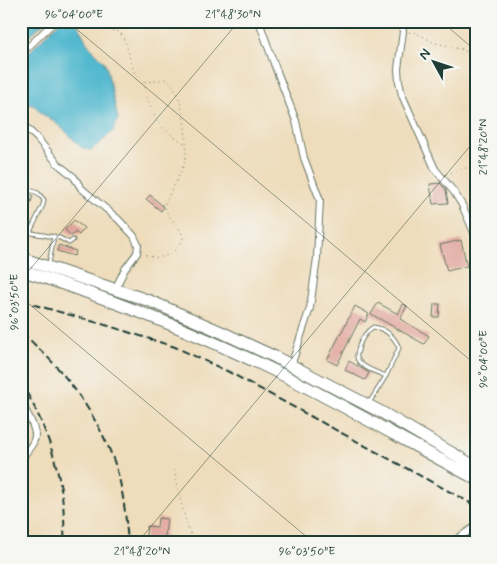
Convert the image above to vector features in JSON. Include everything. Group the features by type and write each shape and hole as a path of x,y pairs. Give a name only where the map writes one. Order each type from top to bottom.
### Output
{"highway":[{"path":"21,258 150,301 232,337 383,414 476,466"},
{"path":"21,270 154,317 275,371 476,479"}],"street":[{"path":"21,54 55,21"},
{"path":"259,21 296,121 304,158 320,200 310,308 291,366"},
{"path":"400,21 404,31 399,53 398,69 402,95 432,164 462,205 476,237"},
{"path":"21,124 37,138 58,164 74,177 81,188 118,219 134,236 137,243 137,253 125,269 114,290"},
{"path":"21,402 30,417 35,439 22,461 25,490 21,511"},
{"path":"451,543 475,527"}],"lane":[{"path":"21,187 38,193 44,200 30,232"},
{"path":"21,231 54,236 69,243 73,240"},
{"path":"48,267 54,236"},
{"path":"367,406 386,376 399,348 390,335 381,329 373,327 368,330 360,343 356,357 363,366 386,376"}],"path":[{"path":"102,21 107,29 120,32 140,80 166,79 172,84 182,106 186,144 185,161 165,209 182,232 183,239 181,245 173,252 159,257 137,253"},
{"path":"404,31 414,32 435,43 460,49 476,56"},
{"path":"460,49 476,40"},
{"path":"144,81 147,99 153,114 166,131 186,144"},
{"path":"441,175 476,165"},
{"path":"174,470 188,529 196,543"}],"water":[{"path":"21,21 46,21 21,43"},
{"path":"60,21 73,21 77,24 89,46 103,60 107,69 118,119 113,131 91,150 81,147 35,106 29,104 21,107 21,60"}],"building":[{"path":"440,183 446,190 448,203 433,204 430,184"},
{"path":"21,192 33,196 23,228 21,228"},
{"path":"150,195 164,207 161,211 146,199"},
{"path":"74,220 84,228 79,235 75,232 72,236 65,230"},
{"path":"461,240 467,266 447,271 440,245"},
{"path":"59,245 76,251 74,256 57,251"},
{"path":"378,303 398,314 403,304 407,306 400,319 429,336 424,344 371,314"},
{"path":"434,304 440,304 439,317 433,317"},
{"path":"355,306 369,314 365,322 360,319 337,365 327,360"},
{"path":"349,361 369,373 365,380 345,370"},
{"path":"158,518 167,519 164,543 145,543 147,526 157,527"}],"railway":[{"path":"21,301 175,347 229,372 476,506"},
{"path":"21,333 51,361 75,390 105,440 113,457 120,482 128,543"},
{"path":"21,383 40,420 54,460 63,501 64,543"}]}
